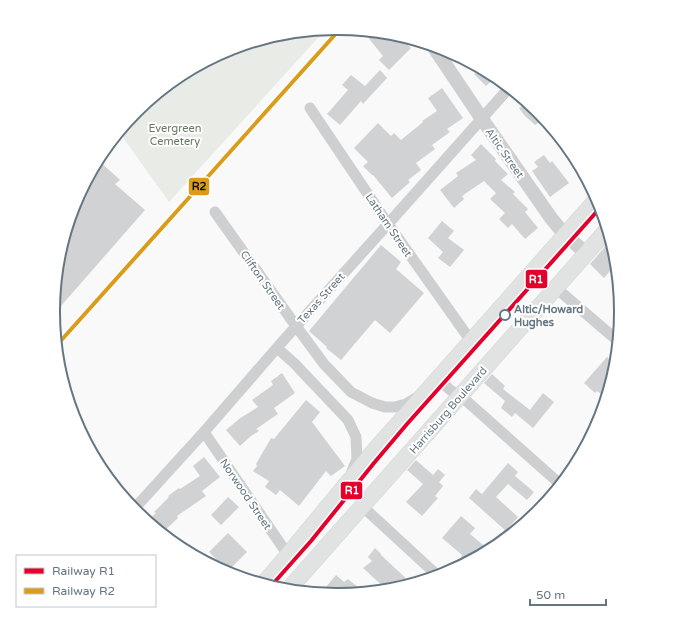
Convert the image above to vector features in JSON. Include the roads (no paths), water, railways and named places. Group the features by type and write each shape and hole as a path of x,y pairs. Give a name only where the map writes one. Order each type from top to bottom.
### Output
{"main road":[{"path":"267,579 428,389 592,205"},
{"name":"Harrisburg Boulevard","path":"293,585 603,235"}],"street":[{"name":"Altic Street","path":"439,54 551,218 565,235 586,254"},
{"name":"Texas Street","path":"138,504 204,432 296,326 505,92"},
{"name":"Latham Street","path":"310,108 388,224 471,341"},
{"name":"Clifton Street","path":"215,212 324,364 351,392 372,403 385,407 395,407 406,404 428,389"},
{"path":"556,288 612,336"},
{"path":"277,348 294,363 348,420 356,437 357,459 347,484"},
{"path":"440,376 443,383 452,392 461,396 556,480"},
{"name":"Norwood Street","path":"204,432 288,555"},
{"path":"362,506 432,571"}],"railway":[{"path":"62,339 335,35"}],"rail line":[{"name":"R2","path":"62,339 335,35"},
{"name":"R1","path":"275,581 311,541 407,424 595,213"}],"place":[{"name":"Altic/Howard Hughes","path":"505,315"}],"park label":[{"name":"Evergreen Cemetery","path":"175,134"}]}
